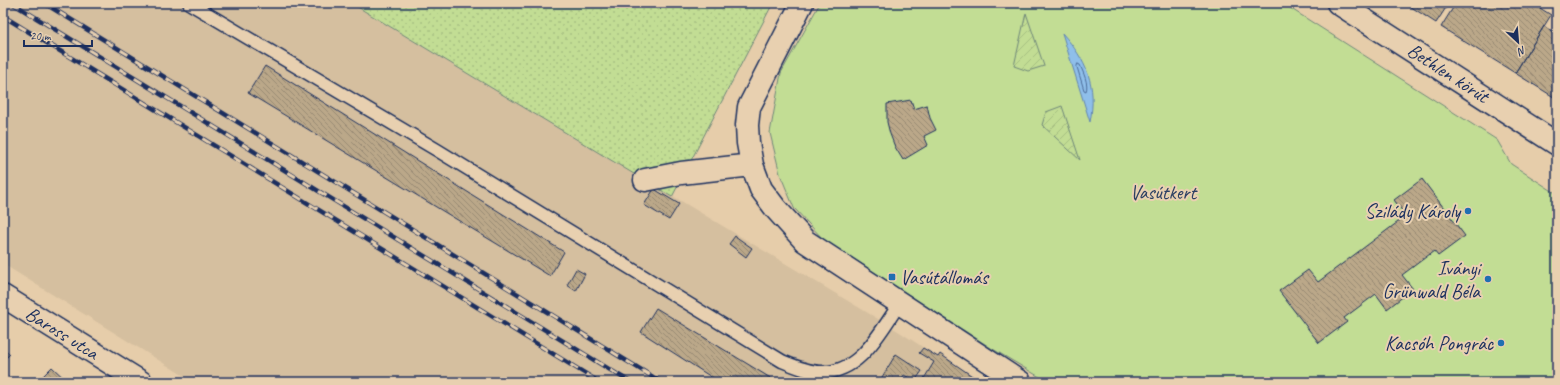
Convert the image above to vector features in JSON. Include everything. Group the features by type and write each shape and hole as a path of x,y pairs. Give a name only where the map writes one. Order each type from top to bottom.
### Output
{"street":[{"path":"802,3 749,107 747,125 748,143 752,165 761,188 776,209 805,241 1020,382"},
{"name":"Bethlen körút","path":"1338,3 1557,144"},
{"path":"645,180 681,173 752,165"},
{"name":"Baross utca","path":"3,296 141,382"}],"lane":[{"path":"189,3 450,159 782,361 795,367 820,372 833,371 852,363 864,353 900,303"}],"shaded area":[{"path":"3,3 351,3 898,331 938,357 940,354 981,382 194,382 3,264"}],"green space":[{"path":"351,3 773,3 672,197"},
{"name":"Vasútkert","path":"820,3 1282,3 1497,140 1511,164 1557,194 1557,382 1048,382 991,348 823,239 794,208 780,174 770,133 781,73"},
{"path":"1026,13 1044,66 1028,71 1014,66"},
{"path":"1062,106 1080,160 1042,125 1046,112"}],"water":[{"path":"1062,33 1078,54 1088,74 1092,96 1090,122"}],"building":[{"path":"1405,3 1449,3 1436,23"},
{"path":"1456,3 1532,3 1551,15 1515,73 1441,27"},
{"path":"1544,26 1557,35 1557,99 1515,73"},
{"path":"265,66 564,252 550,276 248,93"},
{"path":"911,100 914,109 927,105 930,118 936,130 924,136 928,145 903,160 895,147 890,134 887,122 887,104"},
{"path":"1422,179 1465,236 1438,256 1434,251 1402,275 1413,289 1387,309 1376,294 1344,318 1347,322 1319,343 1279,291 1308,270 1318,282 1406,216 1394,200"},
{"path":"654,189 679,204 669,220 644,205"},
{"path":"735,236 752,248 746,257 729,244"},
{"path":"576,269 585,274 576,291 567,285"},
{"path":"656,308 777,382 719,382 641,332"},
{"path":"3,348 10,354 3,361"},
{"path":"923,348 938,357 940,354 981,382 922,382 934,362 919,353"},
{"path":"896,354 922,371 915,381 904,375 900,382 879,382"},
{"path":"52,367 68,382 37,382"}],"railway":[{"path":"12,3 630,382"},
{"path":"44,3 661,382"},
{"path":"3,16 599,382"}],"place":[{"name":"Szilády Károly","path":"1468,211"},
{"name":"Vasútállomás","path":"892,277"},
{"name":"Iványi Grünwald Béla","path":"1488,279"},
{"name":"Kacsóh Pongrác","path":"1501,343"}]}
